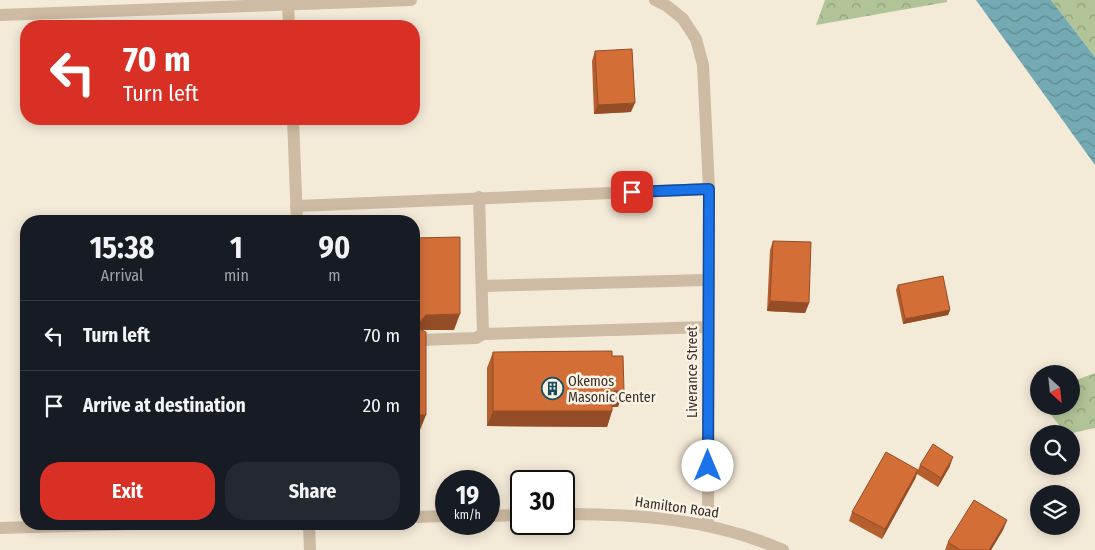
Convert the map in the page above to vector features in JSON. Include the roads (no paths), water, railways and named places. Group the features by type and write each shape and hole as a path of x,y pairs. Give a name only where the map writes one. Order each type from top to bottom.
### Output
{"street":[{"path":"0,15 411,0"},
{"name":"Liverance Street","path":"655,0 667,6 683,19 696,39 703,65 709,189 707,280 708,525"},
{"path":"288,4 289,20"},
{"path":"293,125 297,215"},
{"path":"296,206 709,189"},
{"path":"479,197 483,334"},
{"path":"482,286 707,280"},
{"path":"420,340 476,338 483,334 707,327"},
{"name":"Hamilton Road","path":"575,514 647,516 708,525 764,541 783,550"},
{"path":"420,517 435,516"},
{"path":"0,528 20,527"},
{"path":"309,530 310,550"}],"water":[{"path":"976,0 1051,0 1095,57 1095,165"}],"place":[{"name":"Okemos Masonic Center","path":"552,389"}]}
